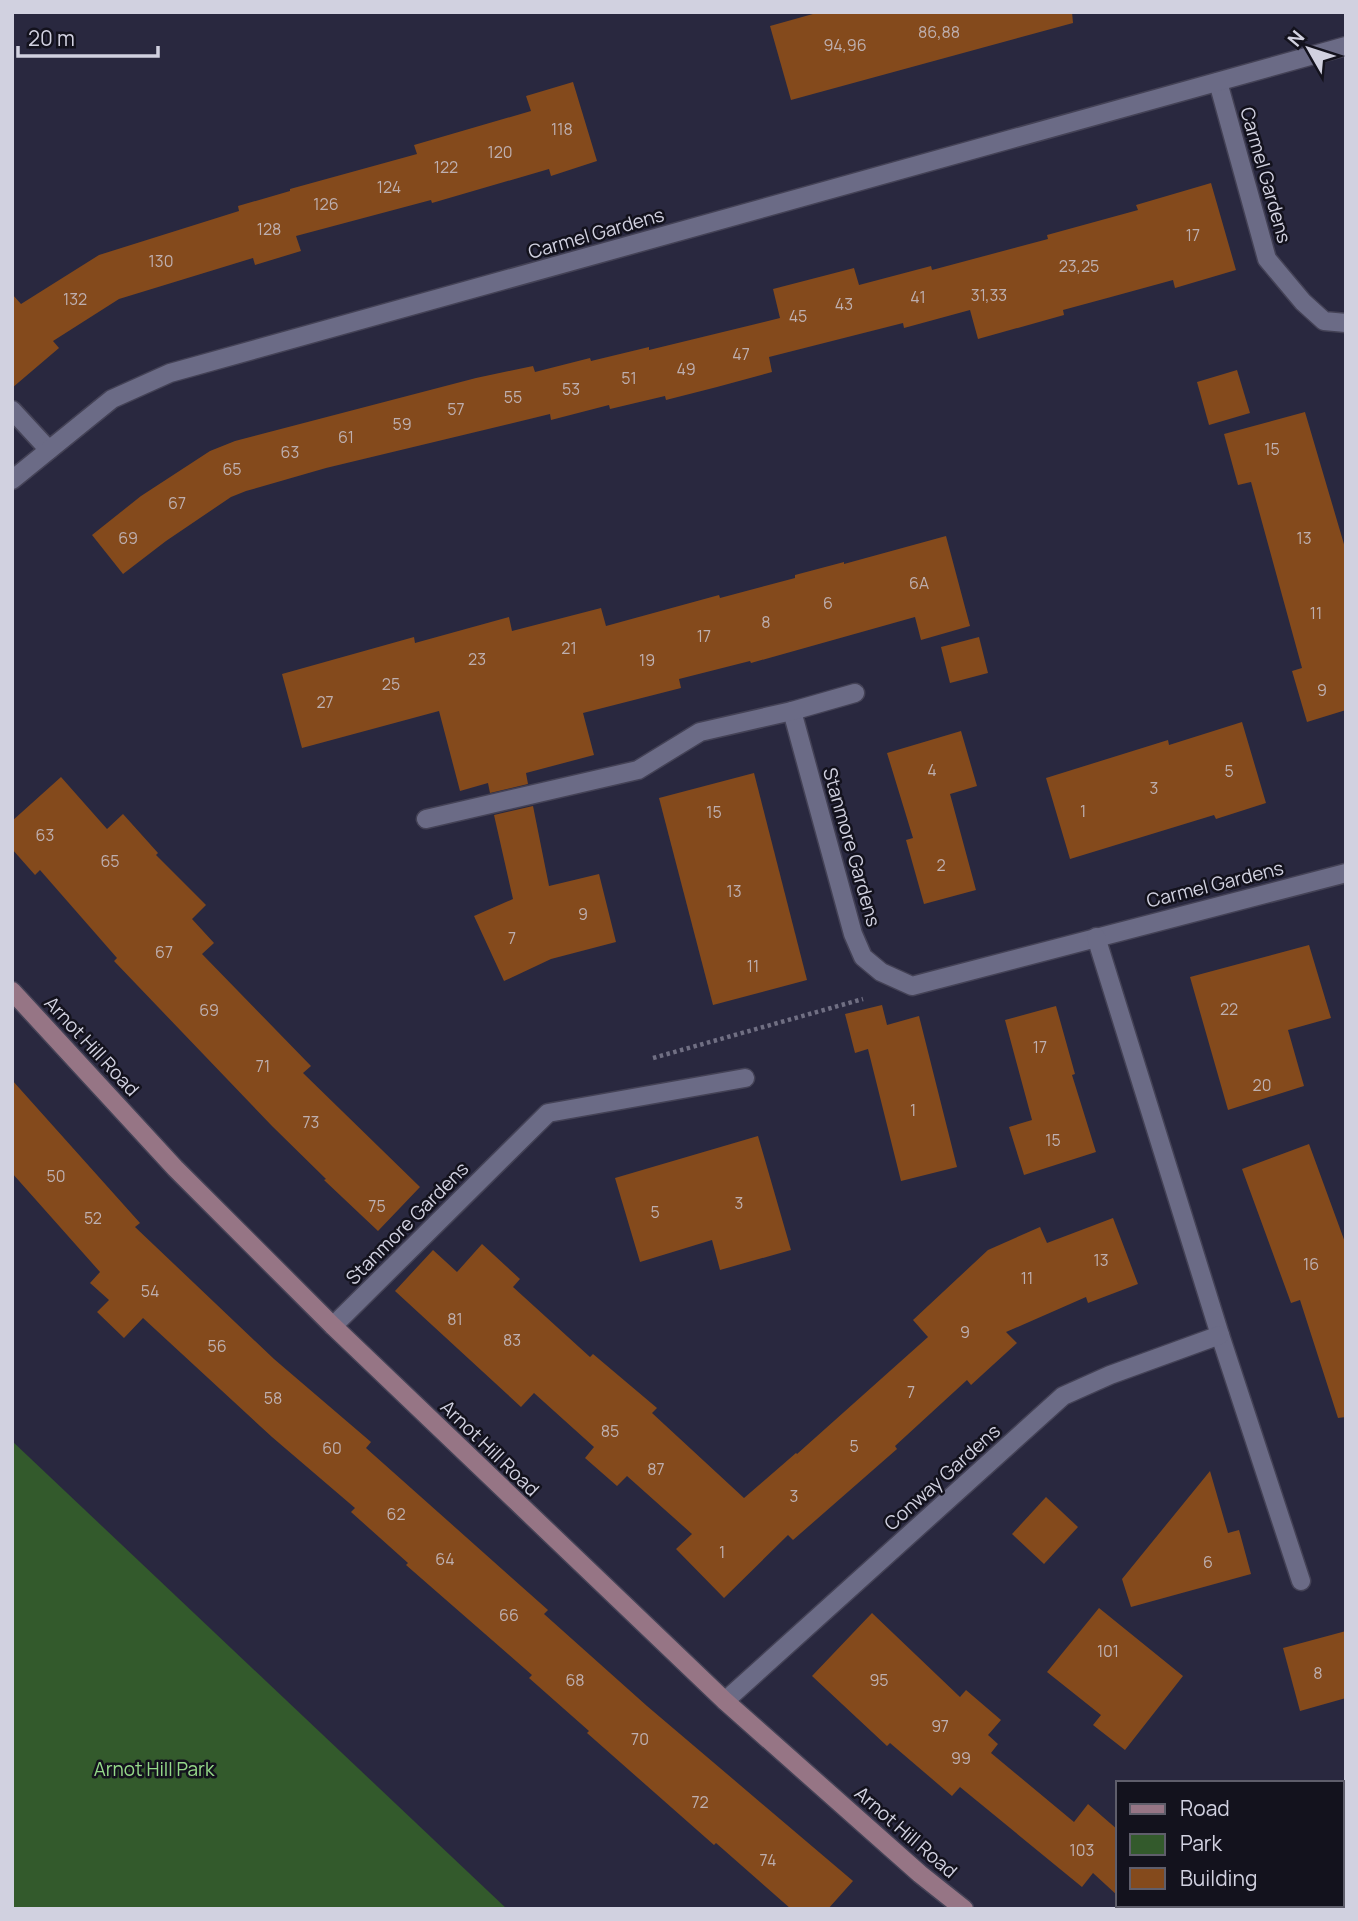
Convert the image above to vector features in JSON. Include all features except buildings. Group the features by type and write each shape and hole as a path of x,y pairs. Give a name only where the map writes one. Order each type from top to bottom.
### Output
{"street":[{"name":"Carmel Gardens","path":"12,480 113,399 170,373 1346,46"},
{"name":"Carmel Gardens","path":"1218,82 1267,259 1303,302 1324,321 1346,323"},
{"path":"12,410 48,450"},
{"path":"426,819 638,770 700,733 855,693"},
{"name":"Stanmore Gardens","path":"792,711 853,934 863,957 881,972 912,986"},
{"name":"Carmel Gardens","path":"1096,937 1346,873"},
{"path":"912,986 1096,937 1220,1335 1301,1581"},
{"name":"Arnot Hill Road","path":"12,991 175,1168 333,1326 725,1701 920,1874 964,1909"},
{"name":"Stanmore Gardens","path":"333,1326 548,1113 745,1078"},
{"name":"Conway Gardens","path":"725,1701 1063,1396 1110,1375 1220,1335"}],"path":[{"path":"649,1095 642,1060 912,986"}],"green space":[{"name":"Arnot Hill Park","path":"12,1441 507,1909 12,1909"}]}
